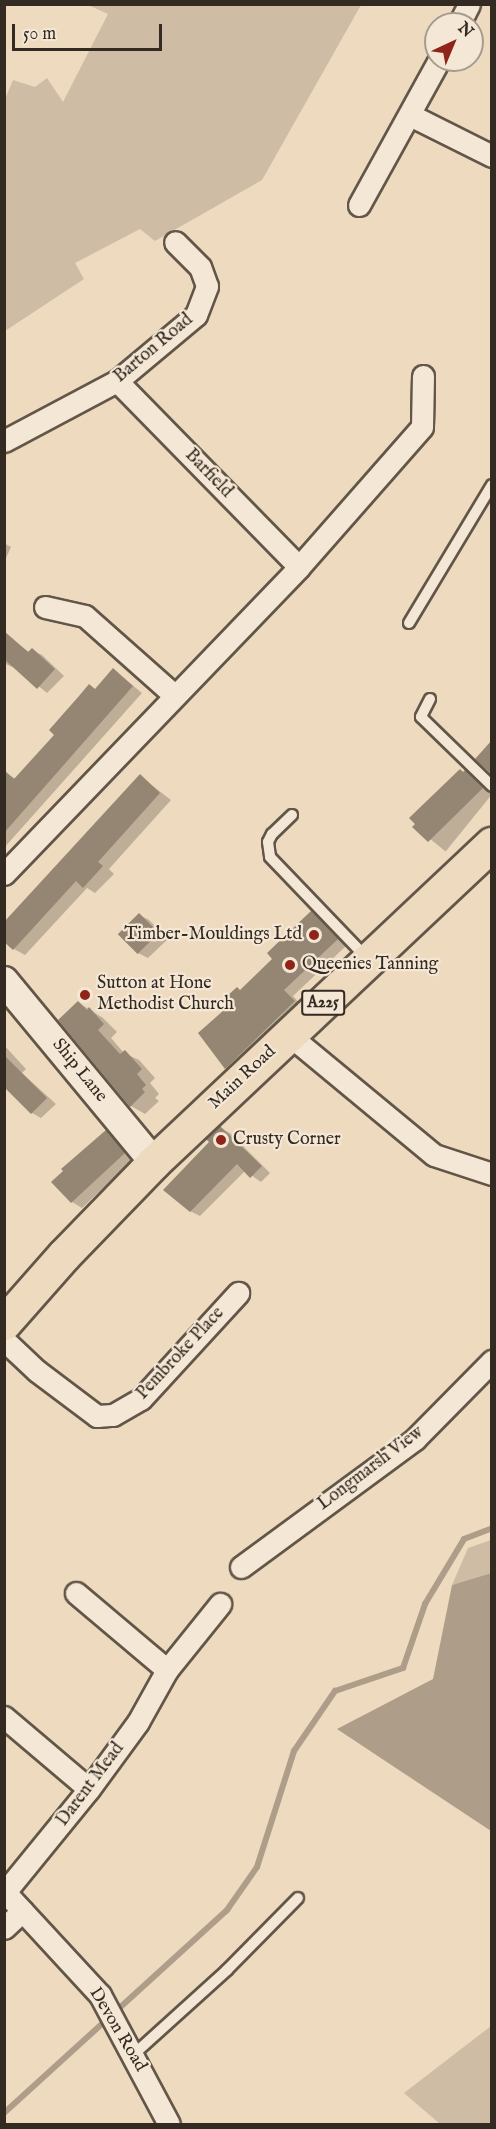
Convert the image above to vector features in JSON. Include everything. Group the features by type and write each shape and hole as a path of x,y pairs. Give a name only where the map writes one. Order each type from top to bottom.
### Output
{"main road":[{"name":"Main Road","path":"4,1323 64,1255 154,1162 492,844"}],"street":[{"path":"359,205 433,72"},
{"path":"410,115 492,156"},
{"name":"Barton Road","path":"4,441 117,381 196,315 207,286 200,267 175,242"},
{"path":"4,874 300,567 423,427 423,376"},
{"name":"Barfield","path":"117,381 300,567"},
{"path":"45,607 85,616 175,696"},
{"name":"Ship Lane","path":"4,981 154,1162"},
{"path":"289,1035 434,1155 492,1174"},
{"name":"Pembroke Place","path":"4,1340 37,1371 97,1416 113,1415 141,1399 238,1293"},
{"name":"Longmarsh View","path":"241,1566 415,1439 492,1361"},
{"path":"76,1593 167,1670"},
{"name":"Darent Mead","path":"5,1892 89,1789 138,1722 167,1670 220,1604"},
{"path":"4,1717 89,1789"},
{"name":"Devon Road","path":"5,1892 100,1995 169,2124"},
{"path":"4,1928 22,1911"}],"lane":[{"path":"409,623 492,485"},
{"path":"430,699 420,717 492,786"},
{"path":"292,815 272,834 268,842 270,856 370,961"},
{"path":"131,2051 227,1970 298,1898"}],"shaded area":[{"path":"88,5 361,5 262,180 155,241 140,229 75,263 84,279 5,331 5,99 13,80 35,87 47,78 63,102 108,14"},
{"path":"491,1540 491,1573 452,1585 468,1548"},
{"path":"492,1573 491,1831 337,1729 433,1679 452,1585"},
{"path":"491,2026 491,2124 440,2124 404,2093"}],"building":[{"path":"4,631 28,652 32,648 55,669 37,689 4,659"},
{"path":"113,668 133,686 4,833 4,770 14,779 54,735 49,730 89,684 95,689"},
{"path":"492,740 492,775 475,759"},
{"path":"460,769 463,772 465,770 483,788 428,842 412,827 415,824 409,818"},
{"path":"140,774 160,793 98,862 103,866 83,888 76,881 13,950 4,942 4,922"},
{"path":"311,911 338,939 284,990 295,1001 225,1069 198,1033 232,1003 226,997 237,987 240,990 272,959 267,953"},
{"path":"139,913 159,933 138,954 118,934"},
{"path":"78,1001 87,1010 89,1007 104,1024 98,1030 120,1054 125,1050 142,1069 137,1074 146,1085 142,1089 145,1092 130,1107 58,1020"},
{"path":"4,1055 47,1098 31,1114 4,1087"},
{"path":"220,1126 262,1166 250,1178 237,1164 190,1212 163,1190 209,1142 206,1139"},
{"path":"106,1130 125,1153 71,1203 51,1182 63,1171 61,1169"}],"waterway":[{"path":"4,2113 227,1910 257,1867 294,1751 335,1691 403,1668 425,1604 464,1539 492,1528"}],"place":[{"name":"Timber-Mouldings Ltd","path":"314,935"},
{"name":"Queenies Tanning","path":"290,965"},
{"name":"Sutton at Hone Methodist Church","path":"85,995"},
{"name":"Crusty Corner","path":"221,1140"}]}
